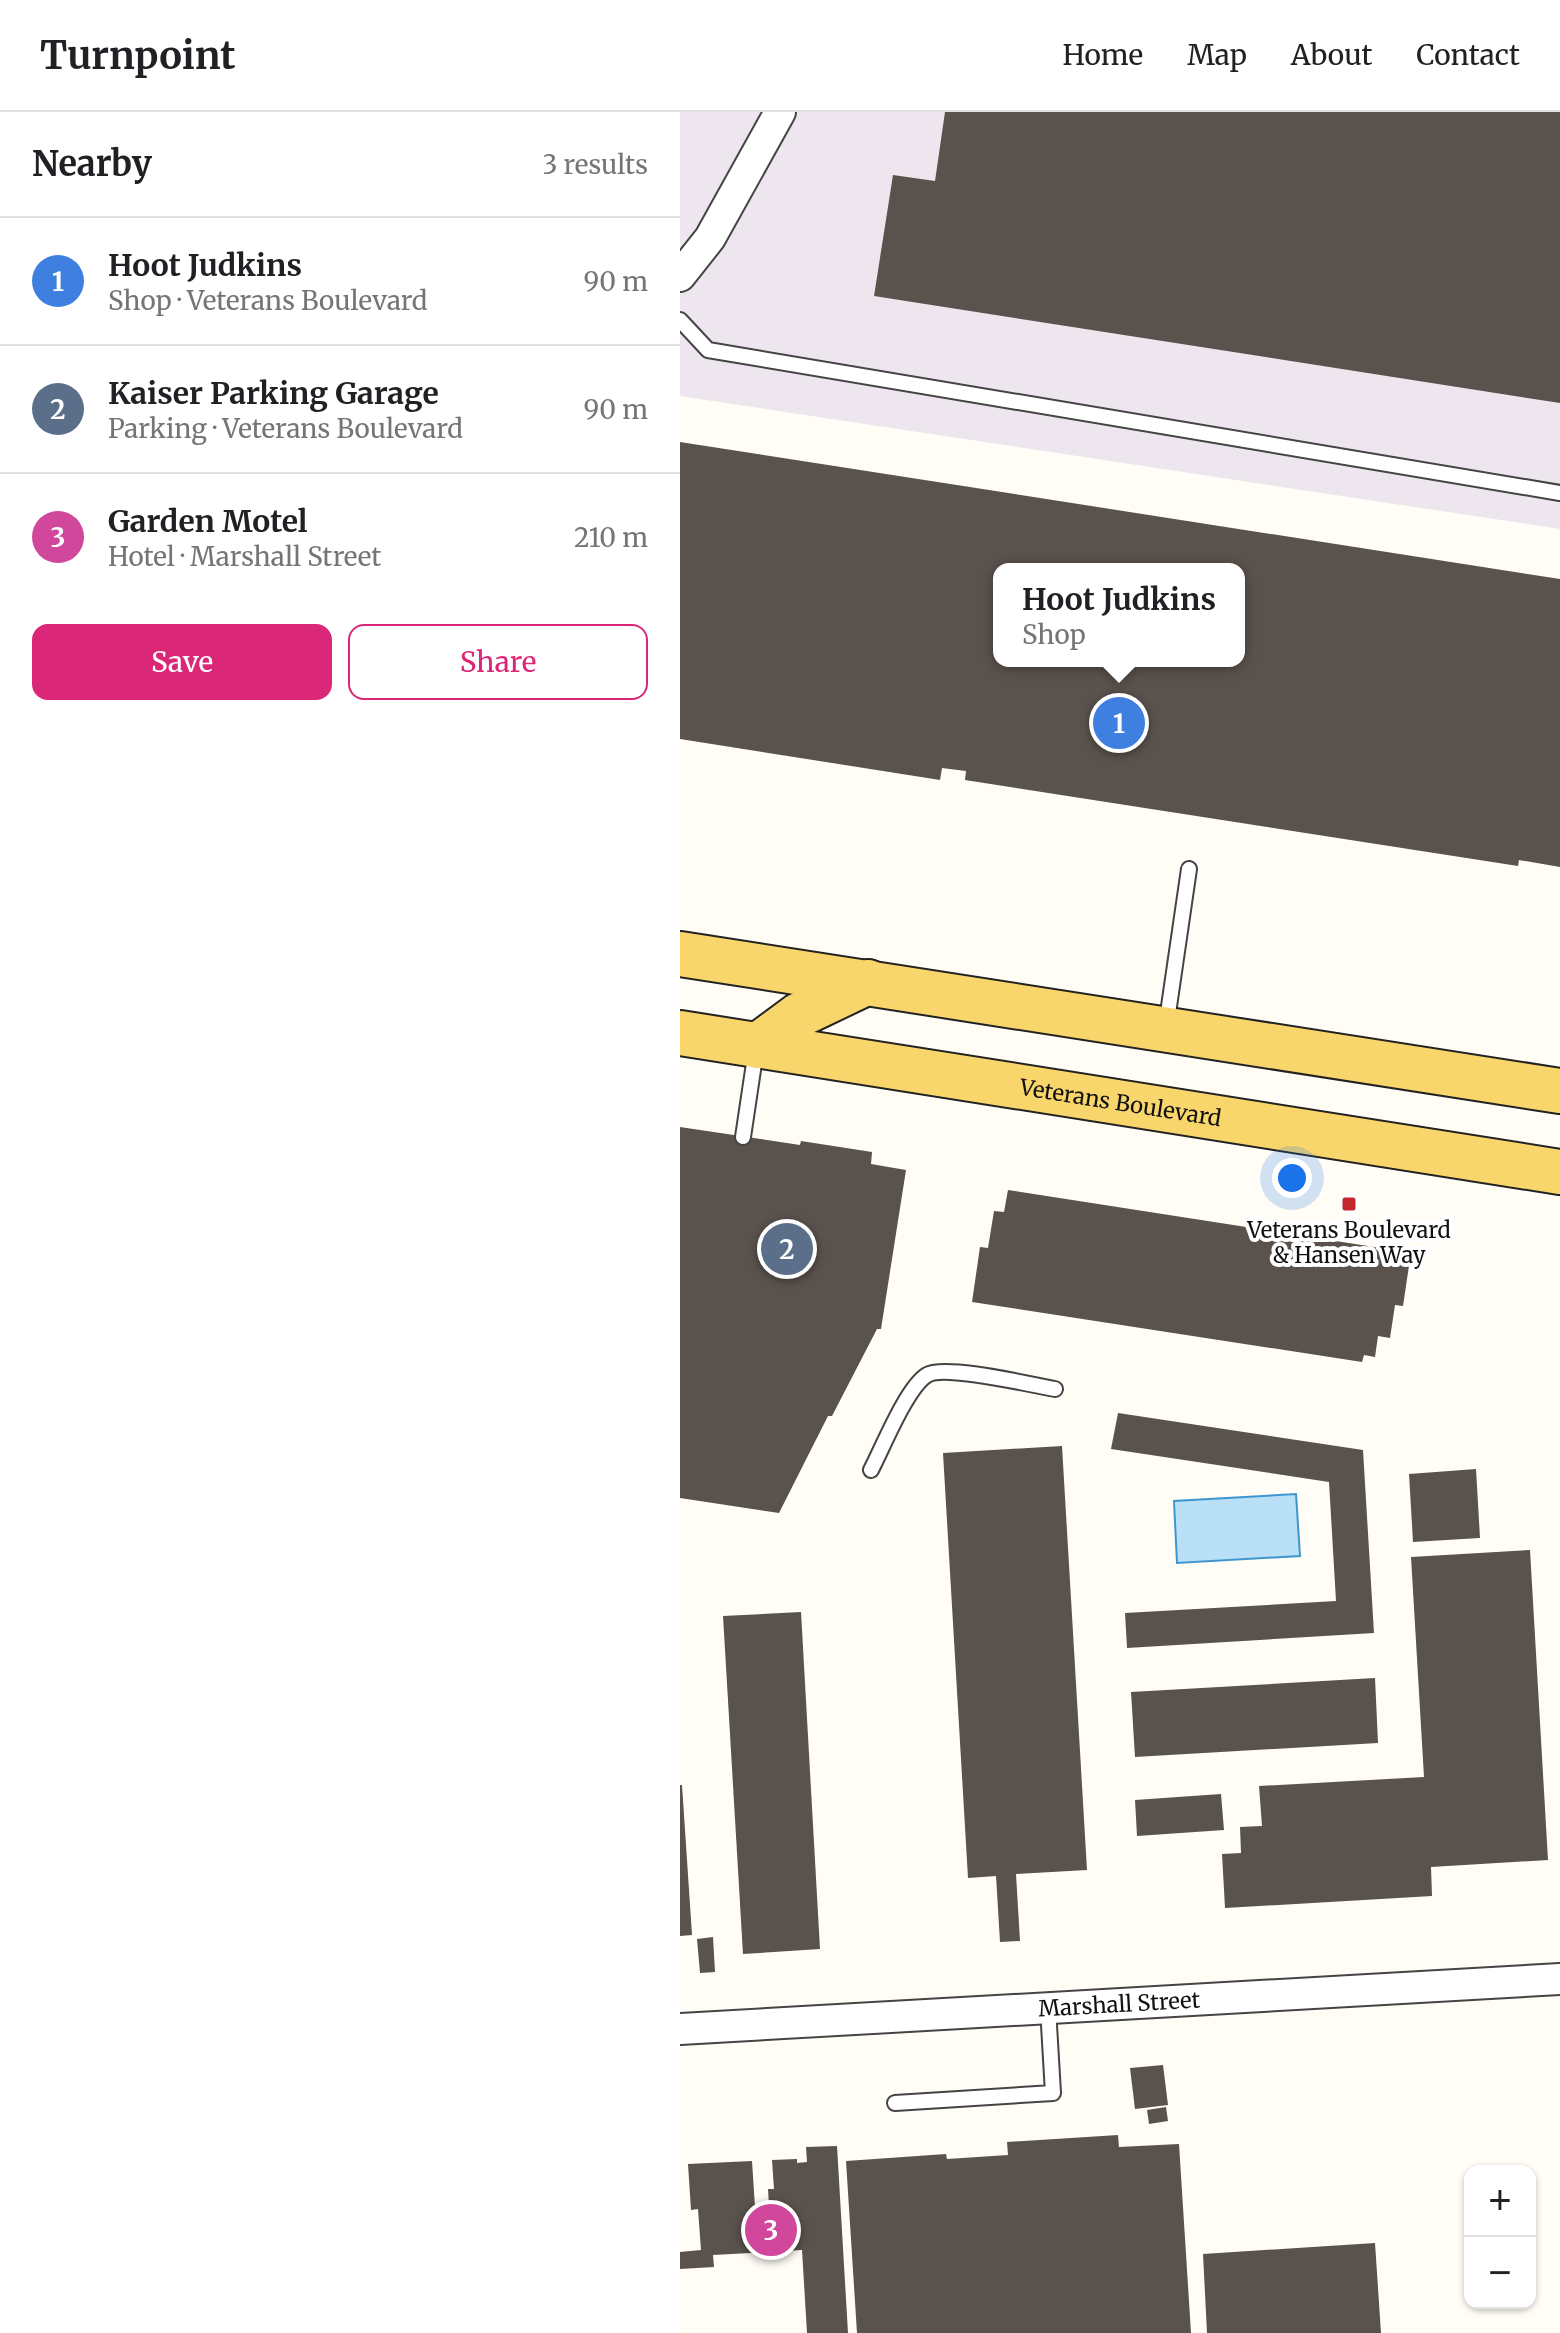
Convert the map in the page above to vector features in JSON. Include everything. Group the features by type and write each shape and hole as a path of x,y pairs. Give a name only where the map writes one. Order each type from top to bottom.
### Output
{"main road":[{"path":"680,954 1560,1091"},
{"path":"757,1046 799,1015 868,982"},
{"name":"Veterans Boulevard","path":"680,1033 1560,1172"}],"street":[{"path":"680,276 710,238 780,112"},
{"name":"Marshall Street","path":"680,2029 1560,1979"}],"lane":[{"path":"680,320 708,350 1560,493"},
{"path":"1165,1030 1189,869"},
{"path":"743,1137 757,1046"},
{"path":"871,1470 912,1391 926,1375 949,1371 1055,1389"},
{"path":"895,2103 1053,2093 1048,2008"}],"shaded area":[{"path":"680,112 1560,112 1560,529 680,396"}],"water":[{"path":"1296,1494 1300,1556 1177,1563 1174,1501"}],"building":[{"path":"945,112 1560,112 1560,403 874,296 893,175 935,181"},
{"path":"680,442 1560,579 1560,867 1519,860 1518,866 965,780 966,771 942,768 940,780 680,739"},
{"path":"680,1127 872,1152 871,1164 906,1170 881,1329 877,1329 832,1416 828,1416 779,1513 680,1498"},
{"path":"1008,1190 1400,1251 1399,1257 1410,1259 1403,1306 1395,1305 1390,1338 1378,1336 1375,1357 1364,1355 1362,1362 972,1302 980,1247 988,1248 994,1211 1004,1212"},
{"path":"1118,1413 1363,1450 1374,1633 1127,1648 1125,1613 1336,1601 1329,1482 1111,1449"},
{"path":"1062,1446 1087,1870 1016,1874 1020,1941 1000,1942 996,1876 968,1878 943,1453"},
{"path":"1476,1469 1480,1538 1413,1542 1409,1474"},
{"path":"1530,1550 1548,1860 1431,1867 1432,1896 1225,1908 1222,1854 1241,1853 1240,1827 1262,1826 1259,1786 1424,1777 1411,1557"},
{"path":"801,1612 820,1949 743,1954 723,1616"},
{"path":"1375,1678 1378,1743 1135,1757 1131,1692"},
{"path":"680,1785 692,1935 680,1936"},
{"path":"1221,1794 1224,1830 1137,1836 1135,1800"},
{"path":"713,1937 715,1972 700,1973 697,1939"},
{"path":"1163,2065 1168,2105 1135,2109 1130,2068"},
{"path":"1166,2107 1168,2121 1149,2124 1147,2110"},
{"path":"1118,2135 1119,2147 1179,2144 1191,2333 857,2333 846,2161 946,2154 947,2159 1008,2155 1007,2142"},
{"path":"837,2146 848,2333 807,2333 802,2250 713,2255 714,2267 680,2269 680,2252 701,2250 698,2209 691,2210 688,2164 752,2161 755,2207 769,2206 768,2189 774,2189 772,2160 797,2159 797,2163 807,2162 806,2147"},
{"path":"1375,2243 1381,2333 1207,2333 1203,2254"}],"place":[{"name":"Hoot Judkins","path":"1119,723"},
{"name":"Veterans Boulevard & Hansen Way","path":"1349,1204"},
{"name":"Kaiser Parking Garage","path":"787,1249"},
{"name":"Garden Motel","path":"771,2230"}]}
